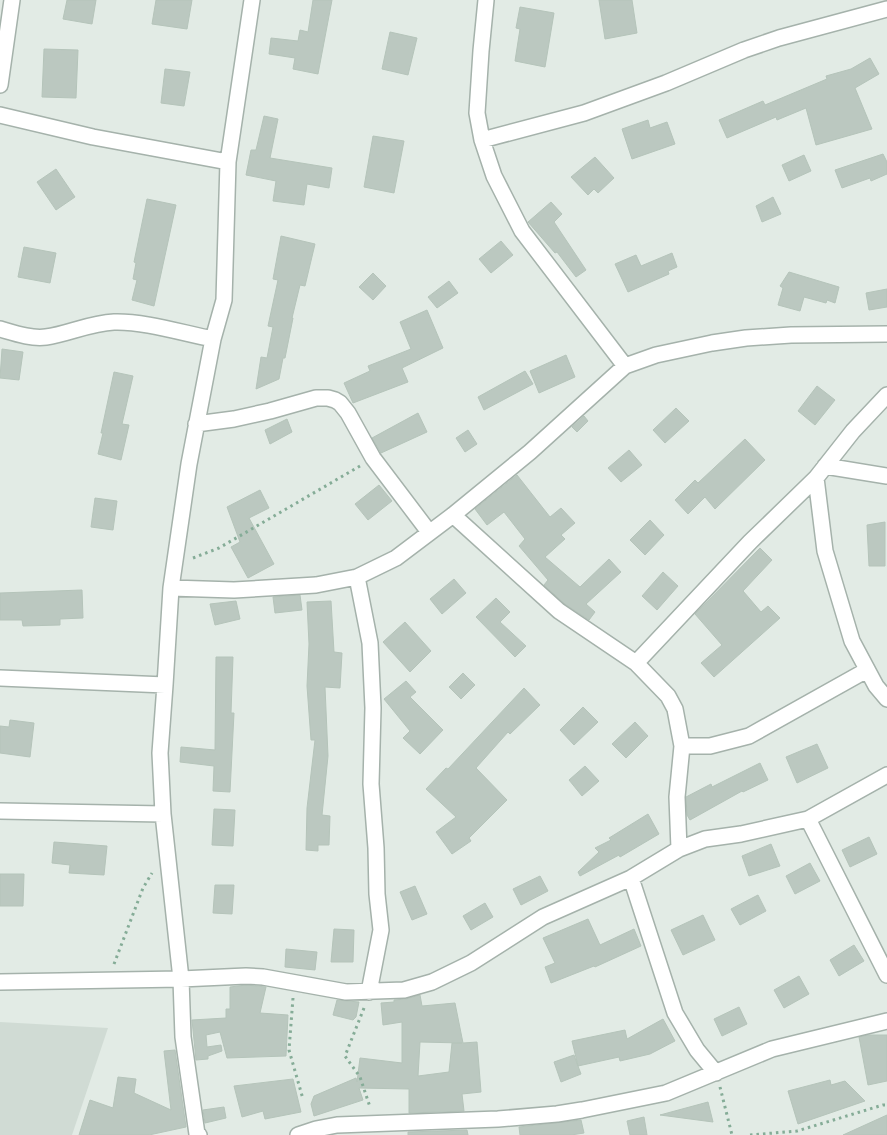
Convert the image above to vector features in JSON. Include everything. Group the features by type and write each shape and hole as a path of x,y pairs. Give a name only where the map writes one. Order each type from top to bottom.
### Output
{"street":[{"path":"0,85 12,0"},
{"path":"198,1135 183,1036 181,979 163,814 160,753 170,588 196,424 213,339 224,300 228,162 252,0"},
{"path":"486,0 477,113 482,140 494,176 522,232 625,366"},
{"path":"482,140 584,113 666,84 779,38 887,9"},
{"path":"0,115 93,137 228,162"},
{"path":"0,329 18,334 44,337 110,322 127,322 213,339"},
{"path":"170,588 234,590 316,585 357,577 396,558 453,515 530,452 625,366 656,355 746,338 791,335 887,334"},
{"path":"636,663 750,542 820,472 853,431 887,395"},
{"path":"196,424 234,419 316,398 328,398 340,403 348,413 373,458 429,532"},
{"path":"820,472 887,476"},
{"path":"820,472 825,551 852,641 876,686 887,699"},
{"path":"453,515 559,611 636,663 668,696 675,709 682,746 677,797 679,849"},
{"path":"357,577 370,643 372,708 371,784 376,848 377,894 381,930 369,992"},
{"path":"682,746 710,746 749,736 867,670"},
{"path":"0,678 164,685"},
{"path":"0,982 107,981 246,976 346,992 404,990 432,982 471,963 543,917 630,878 679,849 705,839 742,834 808,819 887,775"},
{"path":"0,811 163,814"},
{"path":"808,819 887,975"},
{"path":"630,878 675,1013 697,1050 716,1072"},
{"path":"298,1135 338,1125 435,1123 557,1114 666,1093 772,1050 887,1020"}],"path":[{"path":"174,566 219,548 373,458"},
{"path":"107,981 143,888 151,874 169,858"},
{"path":"294,983 289,1050 303,1099"},
{"path":"369,992 345,1056 360,1077 373,1123"},
{"path":"716,1072 732,1135"},
{"path":"751,1135 797,1131 887,1105"}],"shaded area":[{"path":"0,1022 108,1028 72,1135 0,1135"}],"building":[{"path":"67,0 96,0 92,24 63,19"},
{"path":"156,0 192,0 187,29 152,24"},
{"path":"313,0 332,0 318,74 293,69 295,58 269,54 271,38 298,41 300,30 308,32"},
{"path":"599,0 632,0 637,33 605,39"},
{"path":"520,7 554,13 545,67 515,61 520,29 516,28"},
{"path":"390,32 417,38 408,75 382,69"},
{"path":"44,49 78,50 76,98 42,97"},
{"path":"870,58 879,74 855,88 872,129 816,145 806,108 777,120 776,117 727,138 719,120 763,101 765,105 827,79 826,76 851,69"},
{"path":"165,69 190,72 184,106 161,103"},
{"path":"264,116 278,119 270,158 332,168 329,188 307,184 304,205 273,201 276,181 246,175 251,150 256,150"},
{"path":"648,120 650,128 667,122 675,144 632,159 622,129"},
{"path":"373,136 404,141 394,193 364,187"},
{"path":"883,154 887,162 887,174 871,181 870,178 842,188 835,170"},
{"path":"804,155 811,171 789,181 782,165"},
{"path":"595,157 614,178 598,193 594,189 588,195 571,177"},
{"path":"56,169 75,197 56,210 37,182"},
{"path":"773,197 781,214 762,222 756,206"},
{"path":"147,199 176,205 154,306 132,300 137,280 133,279 136,263 134,262"},
{"path":"551,202 562,214 554,222 586,270 576,277 557,252 555,253 528,222"},
{"path":"281,236 315,244 305,286 300,285 279,379 256,389 261,357 267,358 273,327 268,326 278,280 273,279"},
{"path":"501,241 513,255 491,273 479,259"},
{"path":"24,247 56,253 50,283 18,277"},
{"path":"672,253 677,267 668,271 669,274 628,292 615,264 636,255 641,266"},
{"path":"789,272 839,287 835,303 827,300 826,303 804,297 800,311 778,305 783,288 780,286"},
{"path":"373,273 386,286 373,300 359,287"},
{"path":"449,281 458,293 437,308 428,297"},
{"path":"887,289 887,307 869,310 866,293"},
{"path":"427,310 443,348 402,368 408,382 353,403 344,383 370,371 368,366 411,349 400,322"},
{"path":"2,349 23,352 19,380 0,378"},
{"path":"566,355 575,377 539,393 530,371"},
{"path":"525,371 533,384 484,410 478,397"},
{"path":"114,372 133,376 122,424 129,425 121,460 98,454"},
{"path":"817,386 835,400 815,425 798,411"},
{"path":"676,408 689,421 665,443 653,430"},
{"path":"418,413 427,432 381,453 372,438"},
{"path":"584,416 588,421 577,432 572,427"},
{"path":"287,419 292,432 270,444 265,430"},
{"path":"468,430 477,444 465,452 456,438"},
{"path":"745,439 765,460 715,509 705,497 688,514 675,500 695,480 698,483"},
{"path":"629,450 642,465 621,482 608,468"},
{"path":"517,475 550,517 561,508 575,523 561,535 565,539 545,557 580,587 609,559 621,572 586,604 595,612 589,620 565,604 544,585 548,580 519,546 525,539 504,512 487,525 475,509"},
{"path":"379,485 392,501 368,520 355,504"},
{"path":"260,490 269,508 249,518 274,564 248,578 231,547 240,542 227,507"},
{"path":"95,498 117,501 113,530 91,527"},
{"path":"650,520 664,535 645,555 630,540"},
{"path":"885,522 885,566 869,566 867,525"},
{"path":"760,548 772,560 743,591 761,612 768,606 780,618 714,677 701,663 722,645 695,614"},
{"path":"663,572 678,586 657,610 642,596"},
{"path":"454,579 466,593 442,614 430,599"},
{"path":"82,590 83,618 60,619 60,625 23,626 22,620 0,620 0,593"},
{"path":"300,595 302,610 275,613 273,597"},
{"path":"496,598 510,612 500,622 526,646 515,657 476,617"},
{"path":"236,601 240,619 215,625 210,604"},
{"path":"331,601 334,652 342,653 340,688 325,687 328,756 322,815 330,816 329,845 318,845 318,851 306,850 307,808 315,740 311,740 307,686 309,644 307,602"},
{"path":"405,622 431,651 410,672 383,642"},
{"path":"216,657 233,657 231,713 234,713 230,792 213,791 214,766 180,762 181,747 215,750"},
{"path":"463,673 475,685 461,699 449,687"},
{"path":"406,681 416,692 410,697 443,730 420,754 403,738 410,731 384,699"},
{"path":"524,688 540,705 510,734 508,732 476,768 507,800 469,838 471,841 452,854 436,832 456,817 426,789 446,768 448,769"},
{"path":"583,707 598,722 574,745 560,730"},
{"path":"10,720 34,723 30,757 0,753 0,726 9,727"},
{"path":"635,722 648,736 626,758 612,744"},
{"path":"817,744 828,768 797,783 786,757"},
{"path":"760,763 768,780 742,791 690,820 687,815 686,797 711,784 712,787"},
{"path":"585,766 599,781 582,796 569,780"},
{"path":"214,809 235,810 233,846 212,845"},
{"path":"648,814 659,834 620,857 619,855 580,876 578,872 599,852 595,848 611,840 609,838"},
{"path":"869,837 877,854 850,867 842,850"},
{"path":"54,842 107,846 104,875 69,873 70,865 52,863"},
{"path":"771,844 780,866 749,876 742,856"},
{"path":"810,863 820,881 795,894 786,876"},
{"path":"0,874 24,874 23,906 0,906"},
{"path":"540,876 548,891 521,905 513,889"},
{"path":"215,885 234,885 232,914 213,913"},
{"path":"415,886 427,914 412,920 400,892"},
{"path":"758,895 766,911 740,925 731,909"},
{"path":"485,903 493,917 471,930 463,916"},
{"path":"703,915 715,940 683,955 671,930"},
{"path":"588,919 600,945 634,929 641,946 595,967 551,983 545,967 555,963 543,938"},
{"path":"334,929 354,930 353,962 331,962"},
{"path":"854,945 864,961 839,976 830,960"},
{"path":"286,949 317,952 315,970 285,967"},
{"path":"799,976 809,994 784,1008 774,990"},
{"path":"246,985 266,987 260,1013 288,1015 286,1056 227,1058 220,1032 206,1035 207,1047 221,1045 222,1051 208,1056 208,1059 196,1060 192,1020 226,1018 226,1009 230,1009 230,987"},
{"path":"420,995 422,1006 455,1003 463,1043 477,1042 481,1092 462,1094 464,1111 409,1113 409,1089 359,1088 363,1100 314,1116 311,1104 314,1096 356,1078 357,1082 360,1058 402,1063 402,1022 383,1025 381,1003","holes":["420,1042 462,1043 452,1043 449,1072 418,1076"]},
{"path":"337,1000 359,1002 356,1017 353,1020 333,1015"},
{"path":"739,1007 747,1024 722,1036 714,1019"},
{"path":"663,1019 675,1041 650,1054 620,1061 619,1057 578,1066 572,1041 625,1030 627,1039"},
{"path":"887,1035 887,1081 868,1085 859,1037"},
{"path":"175,1050 186,1127 149,1135 79,1135 90,1100 113,1108 118,1077 136,1079 134,1093 171,1110 164,1051"},
{"path":"574,1055 581,1074 561,1082 554,1062"},
{"path":"293,1079 301,1112 265,1119 263,1111 242,1117 234,1086"},
{"path":"830,1080 831,1085 845,1081 865,1101 798,1124 788,1091"},
{"path":"708,1102 713,1122 660,1115"},
{"path":"224,1107 226,1118 205,1123 203,1110"},
{"path":"887,1115 887,1135 843,1135"},
{"path":"644,1117 647,1135 630,1135 627,1121"},
{"path":"581,1120 584,1133 571,1135 520,1135 519,1127"},
{"path":"467,1130 468,1135 408,1135 408,1132"}]}
